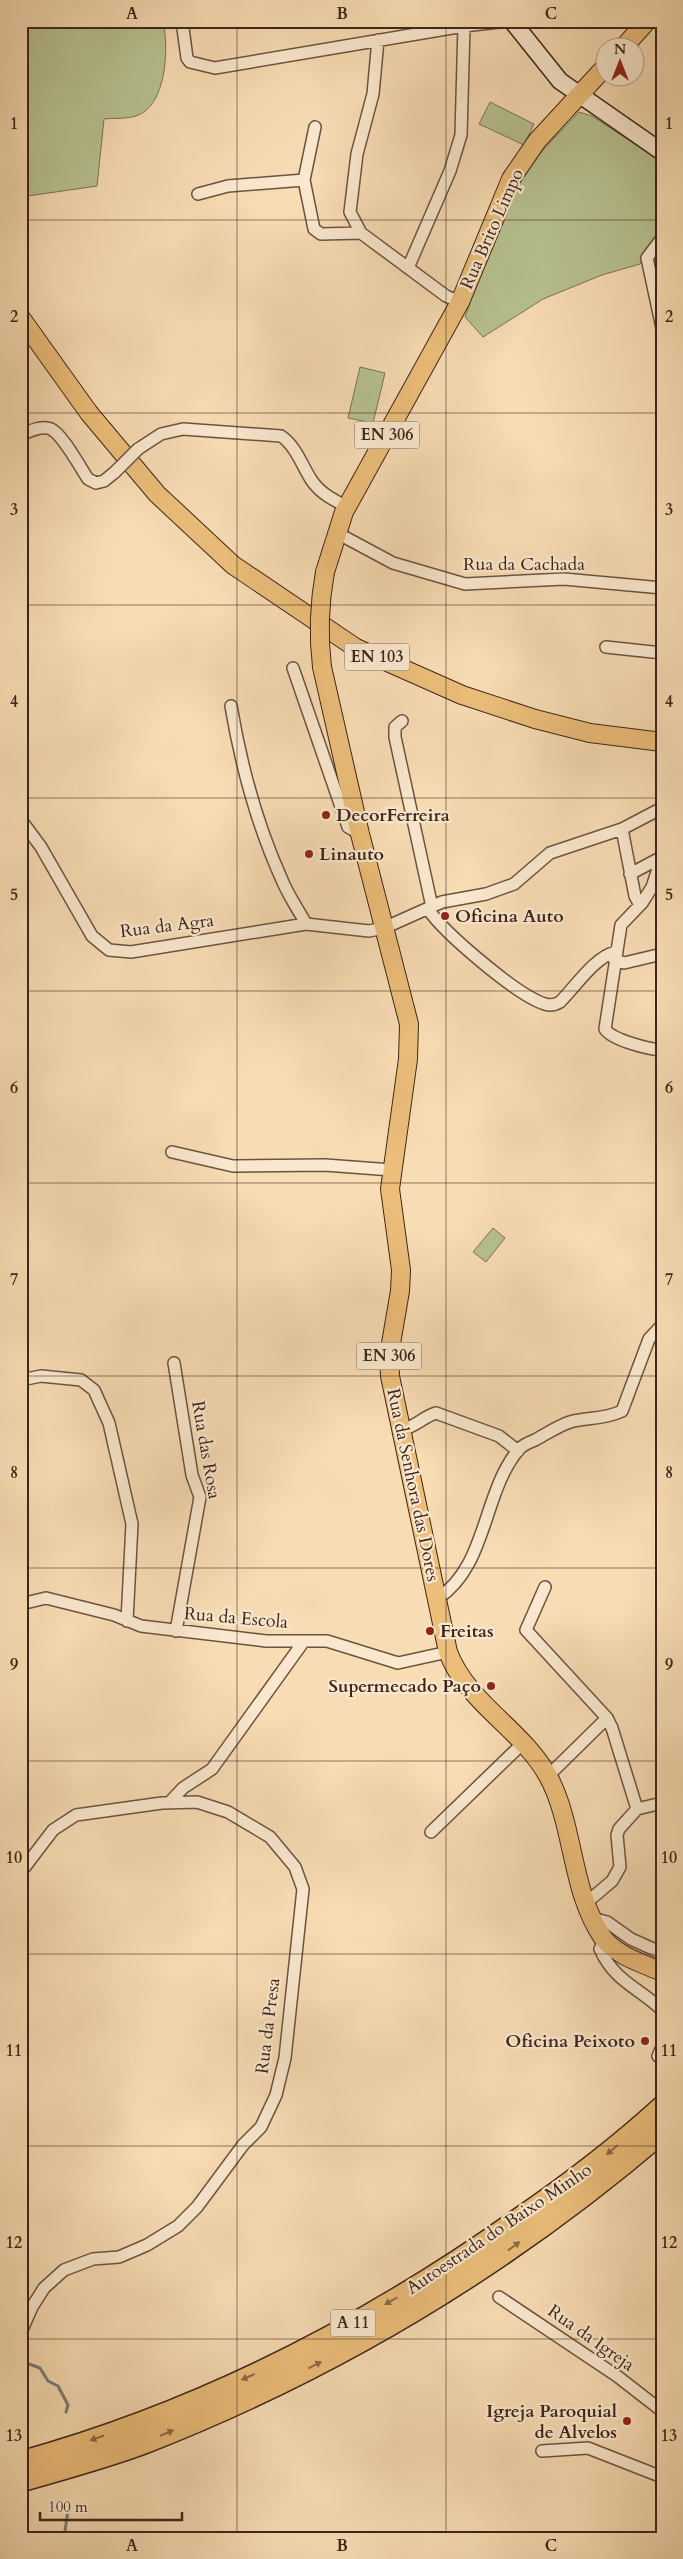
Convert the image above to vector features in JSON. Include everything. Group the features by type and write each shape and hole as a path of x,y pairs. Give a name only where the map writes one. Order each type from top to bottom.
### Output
{"highway":[{"name":"Autoestrada do Baixo Minho","path":"21,2462 158,2416 255,2373 358,2321 425,2282 537,2207 605,2156 662,2107"},
{"name":"Autoestrada do Baixo Minho","path":"21,2481 142,2443 227,2408 352,2346 419,2308 506,2252 572,2204 662,2132"}],"main road":[{"path":"512,21 560,81 662,152"},
{"path":"632,38 648,21"},
{"name":"Rua Brito Limpo","path":"460,302 511,179 537,141 596,77"},
{"name":"Rua da Senhora das Dores","path":"460,302 347,507 325,572 320,602 318,634 322,667 360,834 379,900 384,928 409,1024 408,1059 392,1170 391,1204 401,1270 389,1355 390,1376 448,1652 462,1682 522,1744 548,1776 557,1798 589,1911 604,1938 628,1957 662,1972"},
{"name":"EN 103","path":"21,318 89,413 157,494 234,566 356,648 462,695 535,719 590,733 662,742"}],"street":[{"path":"182,21 188,58 197,65 215,68 464,26 508,21"},
{"path":"408,268 450,171 461,135 464,26"},
{"path":"378,40 373,94 356,154 350,204 352,219 361,233 446,296 460,302"},
{"path":"315,127 304,180 314,229 321,234 361,233"},
{"path":"198,194 228,186 304,180"},
{"path":"662,238 647,258 662,328"},
{"path":"21,435 39,428 51,429 59,436 88,479 96,483 104,481 138,449 161,434 177,430 280,436 288,441 313,482 323,494 347,507"},
{"name":"Rua da Cachada","path":"337,534 393,563 465,584 564,579 662,588"},
{"path":"606,647 662,653"},
{"path":"293,668 348,827 360,834"},
{"path":"231,706 238,746 268,843 282,880 306,924"},
{"path":"402,721 395,727 395,737 430,908 437,923 498,974 529,997 547,1005 555,1005 560,1002 598,960 606,954 615,955 624,963 662,954"},
{"name":"Rua da Agra","path":"21,820 41,847 92,936 109,950 131,952 306,924 369,931 384,928 442,902 486,894 514,884 550,853 622,829 662,808"},
{"path":"622,829 634,896 640,905"},
{"path":"630,874 662,857"},
{"path":"662,857 652,887 640,905 621,925 605,1029 608,1034 649,1050 662,1050"},
{"path":"172,1152 232,1166 325,1165 392,1170"},
{"path":"437,1599 450,1590 461,1576 472,1556 497,1492 518,1451 571,1422 610,1417 622,1411 649,1339 662,1325"},
{"name":"Rua das Rosa","path":"174,1363 192,1475 200,1497 176,1631"},
{"path":"21,1380 41,1376 81,1380 94,1390 109,1423 132,1524 128,1621"},
{"path":"401,1430 411,1428 429,1415 436,1413 500,1436 518,1451"},
{"path":"545,1587 526,1630 607,1718 612,1728 637,1808"},
{"name":"Rua da Escola","path":"21,1604 46,1598 75,1604 141,1626 266,1641 328,1641 398,1663 448,1652"},
{"path":"170,1803 183,1788 212,1769 304,1641"},
{"path":"548,1776 607,1718"},
{"path":"431,1832 522,1744"},
{"name":"Rua da Presa","path":"21,1872 53,1830 76,1815 170,1803 196,1802 228,1812 270,1837 295,1866 304,1889 285,2058 276,2095 261,2127 243,2145 198,2207 178,2226 147,2245 119,2257 93,2259 64,2270 44,2288 32,2307 21,2332"},
{"path":"662,1803 637,1808 619,1829 617,1836 620,1867 612,1881 589,1911 631,1939 662,1953"},
{"path":"604,1938 600,1949 606,1962 622,1981 662,2010"},
{"name":"Rua da Igreja","path":"500,2296 617,2376 662,2411"},
{"path":"542,2451 588,2448 662,2478"}],"green space":[{"path":"21,21 163,21 166,45 160,88 154,101 146,110 136,116 104,119 97,186 21,197"},
{"path":"490,102 534,124 524,145 479,124"},
{"path":"579,112 592,116 662,162 662,224 640,264 602,275 543,299 483,337 465,317 501,217 521,179 532,163"},
{"path":"360,367 385,373 373,423 348,418"},
{"path":"493,1228 505,1238 486,1262 473,1252"}],"waterway":[{"path":"21,2361 40,2368 48,2381 58,2386 68,2405 66,2412"},
{"path":"64,2538 69,2503"}],"place":[{"name":"DecorFerreira","path":"326,815"},
{"name":"Linauto","path":"309,854"},
{"name":"Oficina Auto","path":"445,916"},
{"name":"Freitas","path":"430,1631"},
{"name":"Supermecado Paço","path":"491,1686"},
{"name":"Oficina Peixoto","path":"645,2041"},
{"name":"Igreja Paroquial de Alvelos","path":"627,2421"}]}
